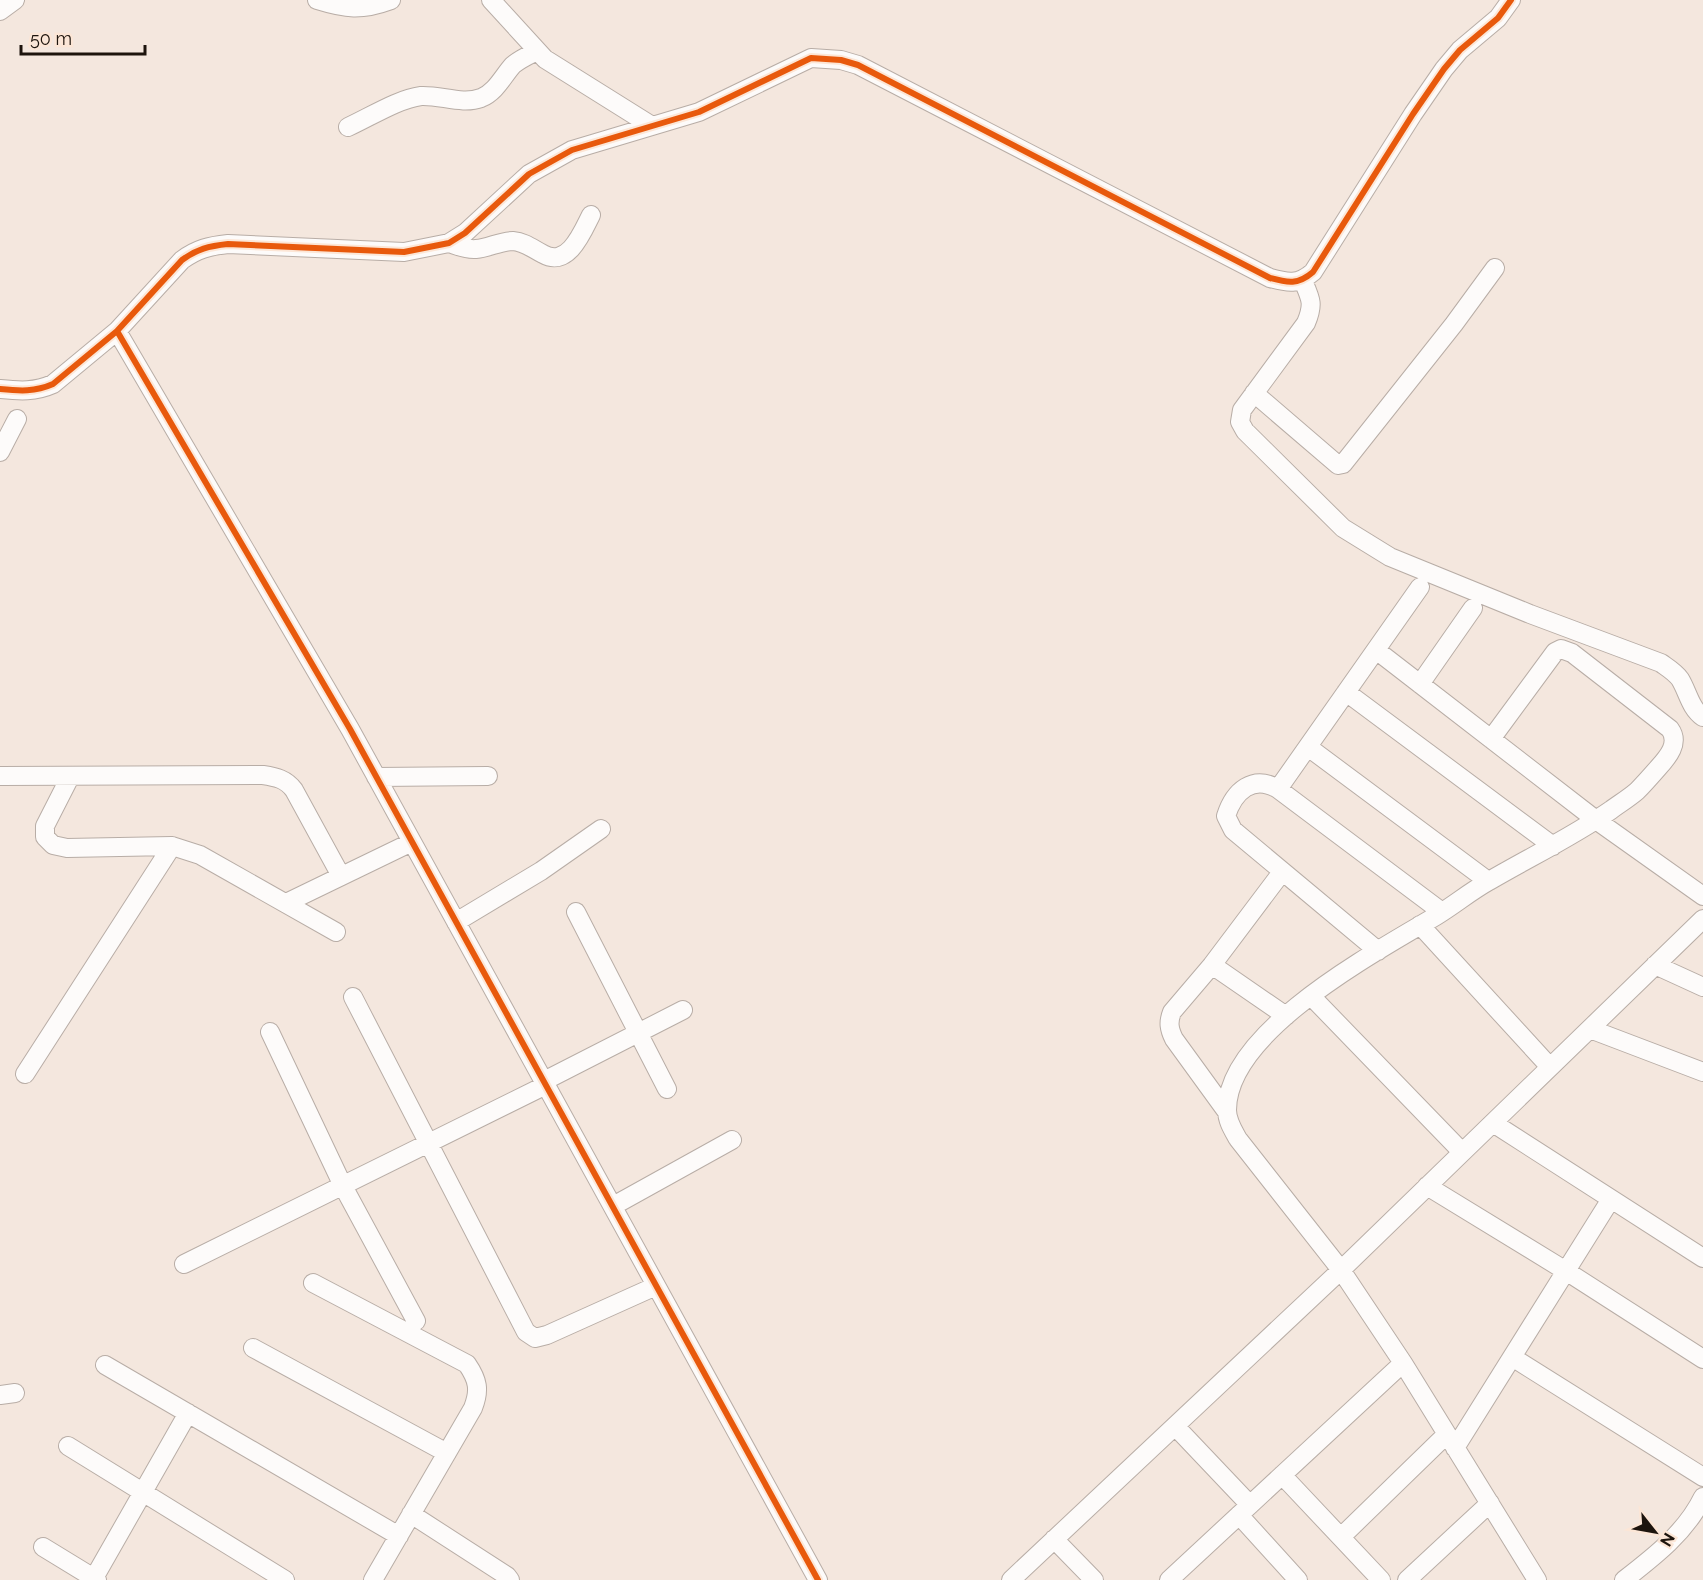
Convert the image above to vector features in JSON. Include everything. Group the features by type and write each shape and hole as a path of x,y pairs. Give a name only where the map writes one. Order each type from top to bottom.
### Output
{"street":[{"path":"0,10 15,0"},
{"path":"317,0 340,7 358,9 376,6 391,0"},
{"path":"491,0 537,51 561,70 652,126"},
{"path":"0,389 26,392 41,390 53,384 117,332 182,260 194,251 209,246 228,244 404,252 449,243 465,233 529,174 572,150 699,112 811,58 841,60 858,65 1270,278 1290,284 1303,281 1313,272 1444,69 1460,50 1498,18 1511,0"},
{"path":"348,127 403,101 418,97 435,96 465,100 484,97 497,86 518,61 537,51"},
{"path":"449,243 463,248 476,249 501,242 519,242 547,257 554,257 562,255 576,244 591,215"},
{"path":"1254,393 1338,465 1342,464 1447,333 1495,268"},
{"path":"1303,281 1312,300 1311,311 1306,323 1242,410 1240,422 1245,431 1342,528 1390,557 1530,614 1661,663 1672,670 1694,709 1703,717"},
{"path":"117,332 376,777 818,1580"},
{"path":"0,452 17,419"},
{"path":"1278,789 1420,587"},
{"path":"1420,684 1473,608"},
{"path":"1491,739 1555,652 1561,649 1572,653 1670,729 1675,736 1674,745 1665,760 1635,792 1596,820 1488,881 1332,980 1286,1016 1265,1035 1233,1080 1228,1095 1227,1112 1228,1122 1238,1139 1341,1270 1403,1363 1490,1503 1533,1578"},
{"path":"1376,650 1596,820 1703,896"},
{"path":"1346,692 1553,846"},
{"path":"1308,747 1488,881"},
{"path":"0,776 263,775 276,777 290,784 294,790 341,876"},
{"path":"376,777 488,776"},
{"path":"70,777 45,826 45,837 53,845 67,848 172,846 200,855 336,932"},
{"path":"1378,951 1238,836 1228,823 1226,816 1229,806 1242,791 1251,784 1269,784 1278,789 1442,912"},
{"path":"456,922 541,871 601,829"},
{"path":"286,903 412,842"},
{"path":"25,1074 172,846"},
{"path":"1227,1112 1174,1039 1169,1025 1172,1012 1212,965 1282,872"},
{"path":"576,912 667,1089"},
{"path":"1011,1580 1341,1270 1703,919"},
{"path":"1420,925 1550,1067"},
{"path":"1212,965 1286,1016"},
{"path":"1655,965 1703,987"},
{"path":"1311,996 1462,1152"},
{"path":"353,997 530,1336 535,1338 547,1335 656,1286"},
{"path":"184,1264 428,1144 683,1010"},
{"path":"1590,1029 1703,1072"},
{"path":"270,1032 343,1186 416,1321"},
{"path":"1493,1123 1611,1199 1701,1252"},
{"path":"613,1206 732,1140"},
{"path":"1427,1186 1566,1271 1703,1359"},
{"path":"1341,1537 1451,1441 1512,1357 1611,1199"},
{"path":"313,1283 467,1364 478,1385 473,1408 373,1580"},
{"path":"253,1348 447,1453"},
{"path":"1512,1357 1703,1477"},
{"path":"1169,1580 1403,1363"},
{"path":"105,1365 399,1536"},
{"path":"43,1547 95,1579 188,1413"},
{"path":"1175,1426 1244,1510 1296,1579"},
{"path":"68,1446 285,1580"},
{"path":"1282,1475 1381,1580"},
{"path":"1624,1580 1676,1537 1691,1518 1703,1497"},
{"path":"1407,1580 1490,1503"},
{"path":"411,1514 510,1580"},
{"path":"1054,1539 1094,1580"}],"cycle path":[{"path":"0,389 27,390 53,384 117,331 182,260 198,251 228,244 404,252 449,243 465,233 529,174 572,150 699,112 811,58 841,60 858,65 1270,278 1288,282 1298,281 1313,272 1444,69 1460,50 1498,18 1511,0"},
{"path":"117,331 350,729 818,1580"}]}
